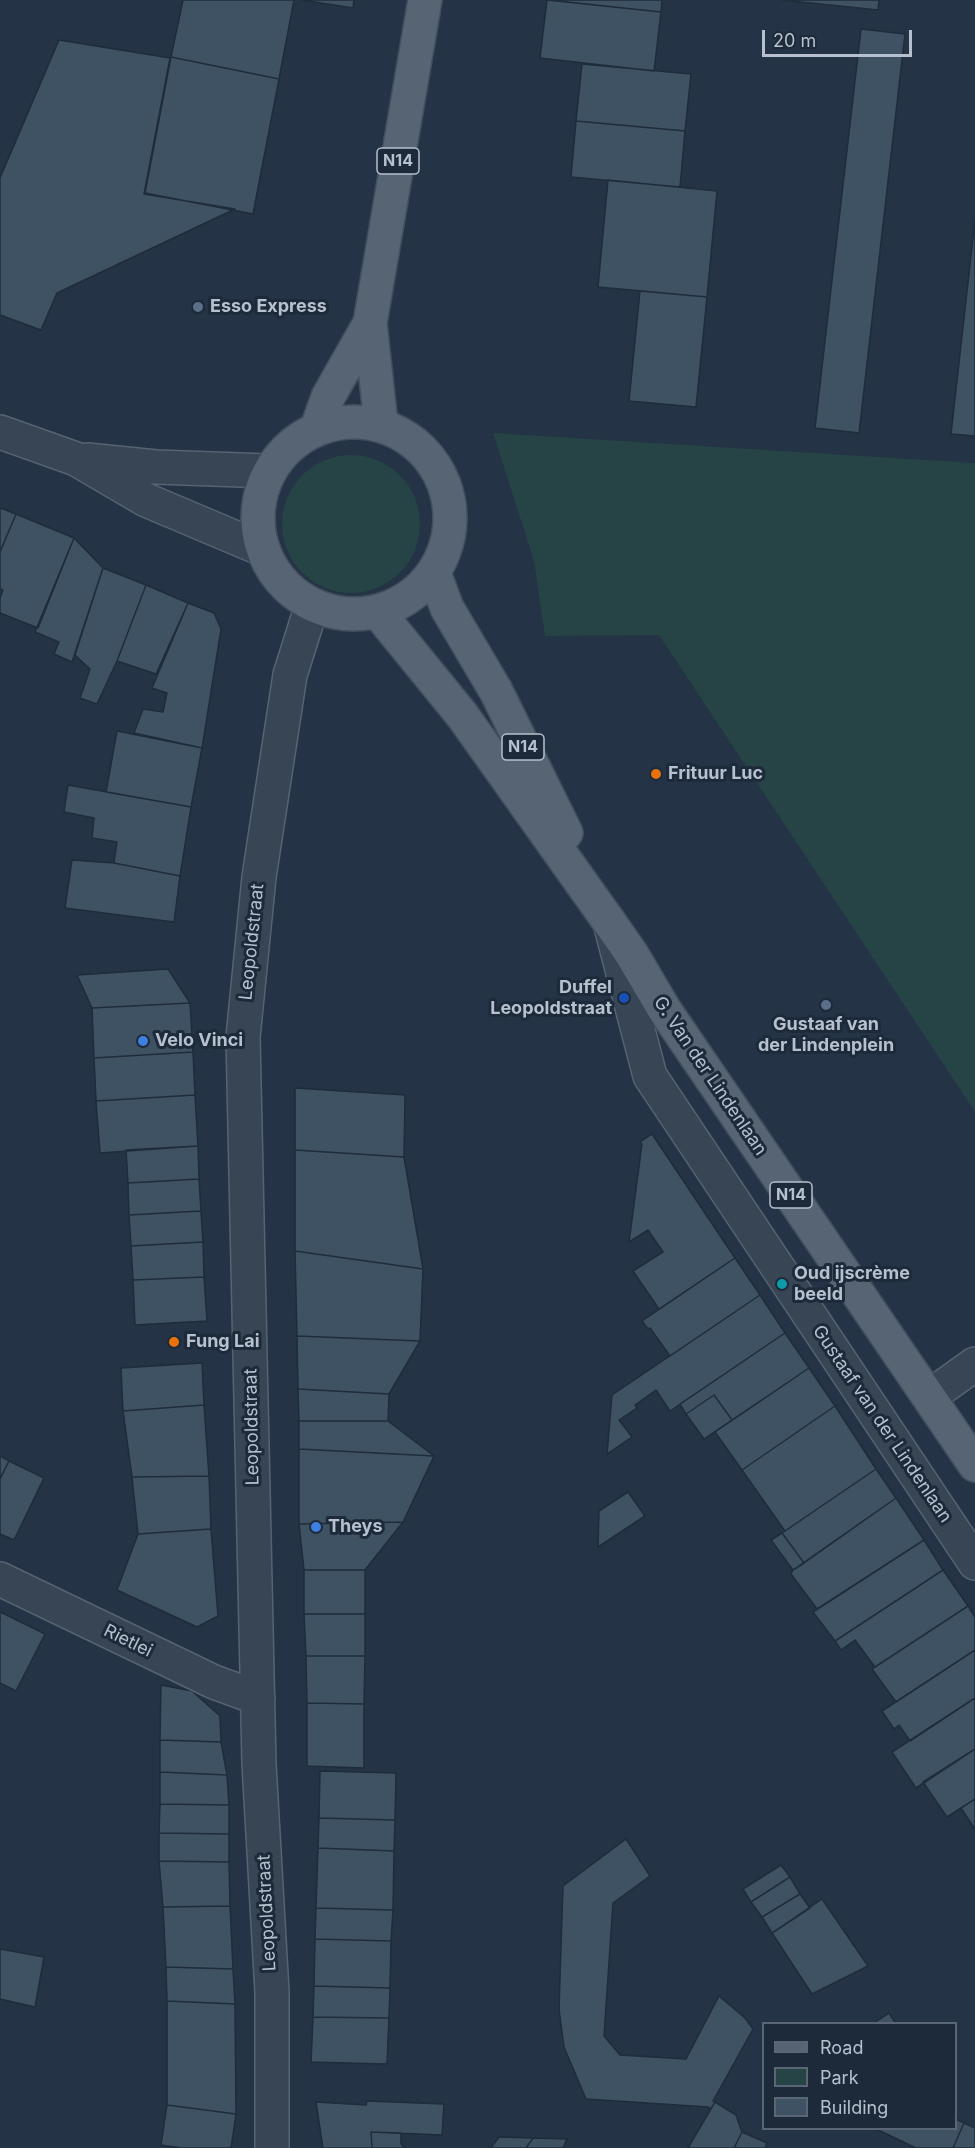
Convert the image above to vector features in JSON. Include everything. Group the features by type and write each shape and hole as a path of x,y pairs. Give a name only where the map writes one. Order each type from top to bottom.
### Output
{"main road":[{"name":"N14","path":"381,424 370,323 425,0"},
{"name":"N14","path":"317,428 328,397 370,323"},
{"path":"349,421 381,424 409,437 431,459 446,485 451,515 447,546 434,573 409,597 378,612 361,615 345,614 312,605 282,582 262,549 258,509 269,471 289,446 317,428 349,421"},
{"name":"N14","path":"434,573 447,608 496,691 610,923"},
{"name":"N14","path":"378,612 462,715 610,923"},
{"name":"G. Van der Lindenlaan","path":"610,923 631,953 664,1009 975,1465"}],"street":[{"path":"0,432 76,459 146,500 262,549"},
{"path":"76,459 156,466 269,471"},
{"name":"Leopoldstraat","path":"272,2148 272,1992 259,1764 243,1037 259,877 288,687 296,651 312,605"},
{"name":"Gustaaf van der Lindenlaan","path":"610,923 650,1076 975,1563"},
{"path":"929,1397 975,1364"},
{"name":"Rietlei","path":"0,1579 214,1682 258,1698"}],"green space":[{"path":"493,433 975,463 975,1112 659,635 545,636 534,561"},
{"path":"351,455 377,460 400,475 415,498 420,524 415,550 400,573 377,588 351,593 325,588 302,573 287,550 282,524 287,498 302,475 325,460"}],"building":[{"path":"183,0 294,0 279,79 171,57"},
{"path":"302,0 354,0 353,8"},
{"path":"547,0 661,12 654,71 540,58"},
{"path":"549,0 662,0 661,12"},
{"path":"782,0 879,0 878,10"},
{"path":"861,29 905,34 859,433 815,428"},
{"path":"59,40 170,58 144,194 235,209 57,293 41,330 0,315 0,178"},
{"path":"171,57 279,79 253,214 145,193"},
{"path":"582,64 691,74 685,131 576,121"},
{"path":"576,121 685,131 680,187 571,177"},
{"path":"608,180 717,191 707,297 598,287"},
{"path":"975,220 975,436 951,434"},
{"path":"640,291 707,297 696,407 629,401"},
{"path":"0,508 16,514 0,552"},
{"path":"16,514 74,538 38,628 0,613 0,598 3,590 0,589 0,552"},
{"path":"74,538 103,568 72,662 54,654 59,642 35,632"},
{"path":"103,568 146,585 117,661 97,704 80,698 90,669 75,655"},
{"path":"146,585 188,603 156,674 117,661"},
{"path":"188,603 214,613 221,629 202,748 134,733 143,709 163,712 167,693 152,688"},
{"path":"117,731 202,748 191,807 106,792"},
{"path":"68,785 191,807 180,876 114,863 117,842 92,838 94,818 64,812"},
{"path":"72,860 114,863 180,876 174,922 65,908"},
{"path":"168,969 190,1003 92,1008 77,975"},
{"path":"190,1003 193,1052 94,1058 92,1008"},
{"path":"193,1052 195,1095 96,1101 94,1058"},
{"path":"295,1088 405,1095 404,1157 295,1150"},
{"path":"195,1095 198,1146 100,1153 96,1101"},
{"path":"652,1134 735,1258 659,1309 633,1271 663,1252 648,1230 629,1242 642,1144 640,1142"},
{"path":"198,1146 199,1179 128,1183 126,1150"},
{"path":"295,1150 404,1157 423,1269 295,1251"},
{"path":"199,1179 201,1211 129,1215 128,1183"},
{"path":"201,1211 203,1242 131,1246 129,1215"},
{"path":"203,1242 204,1277 133,1280 131,1246"},
{"path":"295,1251 423,1269 420,1341 297,1336"},
{"path":"735,1258 760,1295 670,1356 650,1328 648,1329 642,1321"},
{"path":"204,1277 207,1321 135,1325 133,1280"},
{"path":"760,1295 785,1333 670,1411 656,1390 635,1405 637,1408 619,1420 632,1437 607,1454 612,1395"},
{"path":"785,1333 809,1368 732,1420 714,1395 686,1414 680,1404"},
{"path":"297,1336 420,1341 389,1394 298,1389"},
{"path":"202,1363 204,1405 123,1411 121,1368"},
{"path":"809,1368 835,1406 742,1470 715,1432"},
{"path":"298,1389 389,1394 388,1421 299,1421"},
{"path":"714,1395 732,1420 704,1439 686,1414"},
{"path":"204,1405 209,1476 132,1477 123,1411"},
{"path":"835,1406 876,1469 785,1531 742,1470"},
{"path":"299,1421 388,1421 434,1456 299,1449"},
{"path":"299,1449 434,1456 403,1522 299,1524"},
{"path":"0,1456 9,1461 0,1479"},
{"path":"9,1461 44,1478 14,1540 0,1534 0,1479"},
{"path":"876,1469 896,1498 804,1563 782,1533"},
{"path":"209,1476 211,1529 138,1534 132,1477"},
{"path":"628,1492 645,1516 598,1547 599,1511"},
{"path":"896,1498 924,1540 817,1609 791,1574 793,1570"},
{"path":"403,1522 365,1570 304,1570 299,1524"},
{"path":"211,1529 218,1616 197,1627 117,1590 138,1534"},
{"path":"782,1533 804,1563 793,1570 771,1540"},
{"path":"924,1540 943,1570 835,1641 813,1612"},
{"path":"304,1570 365,1570 365,1614 304,1614"},
{"path":"943,1570 968,1606 875,1667 855,1640 841,1650 835,1641"},
{"path":"968,1606 975,1617 975,1650 896,1702 872,1669"},
{"path":"0,1612 45,1634 16,1691 0,1683"},
{"path":"304,1614 365,1614 365,1656 306,1656"},
{"path":"975,1650 975,1698 910,1741 899,1725 894,1729 882,1711"},
{"path":"306,1656 365,1656 364,1704 307,1703"},
{"path":"161,1685 192,1691 220,1716 221,1742 160,1740"},
{"path":"975,1698 975,1749 916,1788 892,1752"},
{"path":"307,1703 364,1704 364,1768 307,1766"},
{"path":"160,1740 221,1742 227,1775 160,1772"},
{"path":"975,1749 975,1799 947,1817 923,1782"},
{"path":"320,1771 396,1773 395,1820 319,1818"},
{"path":"160,1772 227,1775 229,1805 160,1804"},
{"path":"975,1799 975,1829 961,1808"},
{"path":"160,1804 229,1805 229,1834 159,1833"},
{"path":"319,1818 395,1820 394,1851 318,1848"},
{"path":"159,1833 229,1834 229,1862 159,1861"},
{"path":"626,1839 650,1876 613,1903 604,2036 620,2055 686,2059 719,1996 745,2018 753,2029 713,2101 715,2102 711,2109 586,2099 564,2047 559,2009 563,1886"},
{"path":"318,1848 394,1851 393,1910 316,1908"},
{"path":"159,1861 229,1862 230,1906 163,1907"},
{"path":"781,1865 790,1877 751,1902 743,1889"},
{"path":"790,1877 800,1894 762,1917 751,1902"},
{"path":"800,1894 810,1908 772,1933 762,1917"},
{"path":"822,1899 868,1966 812,1994 772,1933"},
{"path":"230,1906 233,1969 166,1967 163,1907"},
{"path":"316,1908 393,1910 391,1941 315,1939"},
{"path":"315,1939 391,1941 390,1988 314,1986"},
{"path":"0,1949 44,1957 35,2007 0,1999"},
{"path":"166,1967 233,1969 235,2004 167,2001"},
{"path":"314,1986 390,1988 389,2018 313,2017"},
{"path":"167,2001 235,2004 236,2114 167,2105"},
{"path":"889,2013 895,2022 875,2022"},
{"path":"313,2017 389,2018 387,2064 311,2062"},
{"path":"367,2101 444,2104 442,2135 371,2132 372,2148 323,2148 316,2102 366,2105"},
{"path":"715,2102 736,2115 742,2132 734,2148 688,2148"},
{"path":"167,2105 236,2114 231,2148 181,2148 161,2145"},
{"path":"957,2120 964,2123 953,2148 916,2148 878,2130 957,2130"},
{"path":"964,2123 975,2128 975,2148 953,2148"},
{"path":"371,2132 401,2133 401,2144 405,2148 372,2148"},
{"path":"742,2132 767,2143 765,2148 734,2148"},
{"path":"499,2137 533,2138 526,2148 491,2148"},
{"path":"533,2138 567,2139 563,2148 526,2148"}],"place":[{"name":"Esso Express","path":"198,307"},
{"name":"Frituur Luc","path":"656,774"},
{"name":"Duffel Leopoldstraat","path":"624,998"},
{"name":"Gustaaf van der Lindenplein","path":"826,1005"},
{"name":"Velo Vinci","path":"143,1041"},
{"name":"Oud ijscrème beeld","path":"782,1284"},
{"name":"Fung Lai","path":"174,1342"},
{"name":"Theys","path":"316,1527"}]}
